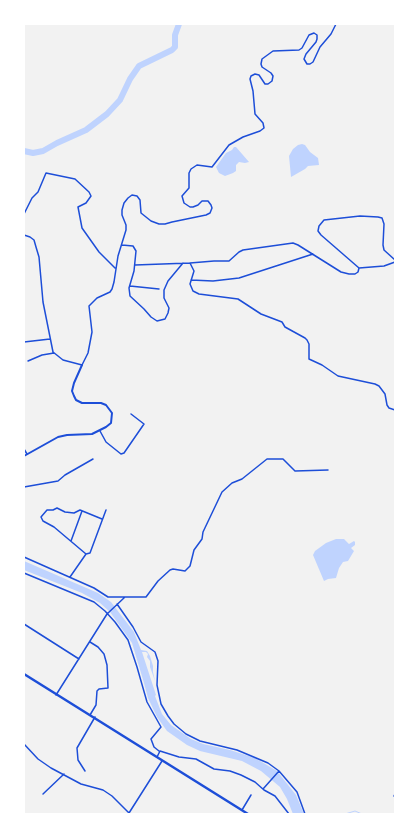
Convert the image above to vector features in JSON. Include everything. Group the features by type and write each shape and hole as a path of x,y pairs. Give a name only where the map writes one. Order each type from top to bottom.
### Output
{"main road":[{"path":"24,674 248,814"}],"street":[{"path":"24,456 58,437 67,434 92,434 100,431 111,423 112,413 106,405 101,403 82,403 76,400 72,391 74,383 88,353 92,332 89,306 97,298 110,292 112,289 126,225 122,219 124,203 132,195 137,196 140,200 141,213 144,217 159,224 165,224 210,213 212,205 208,201 202,202 193,207 190,207 184,203 182,196 189,188 189,173 191,169 197,165 212,167 229,146 243,137 264,128 263,123 254,114 253,91 250,79 251,76 255,74 259,75 265,84 272,81 273,76 271,73 262,67 262,59 273,51 298,50 302,48 309,35 314,32 317,35 316,42 306,54 304,59 307,64 310,64 313,62 320,47 331,34 336,24"},
{"path":"24,214 32,198 38,192 46,173 53,173 75,179 89,192 91,196 86,203 78,207 82,228 99,252 116,268"},
{"path":"395,260 384,250 384,224 382,218 360,216 324,220 321,222 318,231 321,235 359,268 384,266 395,262"},
{"path":"24,235 34,240 39,257 43,302 51,346 54,353 63,360 82,365"},
{"path":"134,266 229,261 243,250 282,244 293,244 298,245 313,254 334,269 349,274 355,274 358,272 359,268"},
{"path":"122,245 133,246 136,254 130,286 130,296 154,320 165,319 169,308 164,298 164,290 168,281 183,263"},
{"path":"191,280 213,281 239,278 313,254"},
{"path":"190,263 194,270 191,280 191,288 195,292 238,299 261,314 282,322 285,327 307,340 309,344 309,359 322,365 338,376 380,386 385,394 387,405 389,408 395,410"},
{"path":"130,286 159,289"},
{"path":"24,342 50,339"},
{"path":"28,361 42,355 54,353"},
{"path":"100,431 106,442 121,454 124,454 144,424 131,414"},
{"path":"24,449 27,454"},
{"path":"24,487 58,481 65,475 93,459"},
{"path":"24,557 94,588 108,597 146,597 158,581 170,570 185,571 190,566 194,550 202,539 203,532 222,492 232,482 246,477 267,459 283,459 295,471 328,470"},
{"path":"86,554 54,527 43,521 41,517 47,510 57,508 65,512 80,510 102,519"},
{"path":"70,577 86,554 90,553 106,510"},
{"path":"71,541 82,511"},
{"path":"24,573 89,600 107,614 128,640 147,702 161,727 152,739 154,747 159,751 196,759 214,769 234,772 252,780 275,796 289,814"},
{"path":"56,695 107,614 125,597"},
{"path":"116,604 133,626 141,642 155,652 158,661 157,685 161,704 174,724 194,738 210,744 237,750 268,763 279,771 297,792 305,814"},
{"path":"24,624 79,659"},
{"path":"90,642 104,654 107,665 108,688 99,689 96,705 90,715"},
{"path":"85,771 78,760 77,748 95,717"},
{"path":"24,744 38,759 81,784 103,790 112,796 130,814 162,760"},
{"path":"157,757 159,751"},
{"path":"263,789 279,771"},
{"path":"44,794 64,774"},
{"path":"242,810 251,795"}],"water":[{"path":"302,144 305,145 310,152 318,158 319,165 308,166 291,177 289,156 293,149"},
{"path":"236,147 249,162 239,162 236,165 236,171 225,176 219,173 216,167 226,153"},
{"path":"336,539 344,539 349,544 354,541 355,545 351,548 354,551 348,561 343,562 339,568 336,578 324,581 313,555 315,551 326,543"},
{"path":"24,561 98,593 111,602 134,632 141,650 147,651 150,656 155,681 150,667 150,661 147,657 148,654 146,652 142,652 162,714 171,725 191,739 203,744 230,750 255,758 277,771 296,795 304,814 293,814 280,787 261,771 242,761 200,751 187,745 167,731 157,717 148,698 132,643 110,612 100,603 82,593 24,570"}],"waterway":[{"path":"24,151 33,153 43,151 86,130 107,114 120,100 130,79 139,66 172,50 175,47 175,35 179,24"},
{"path":"345,814 355,811 362,814"}]}
